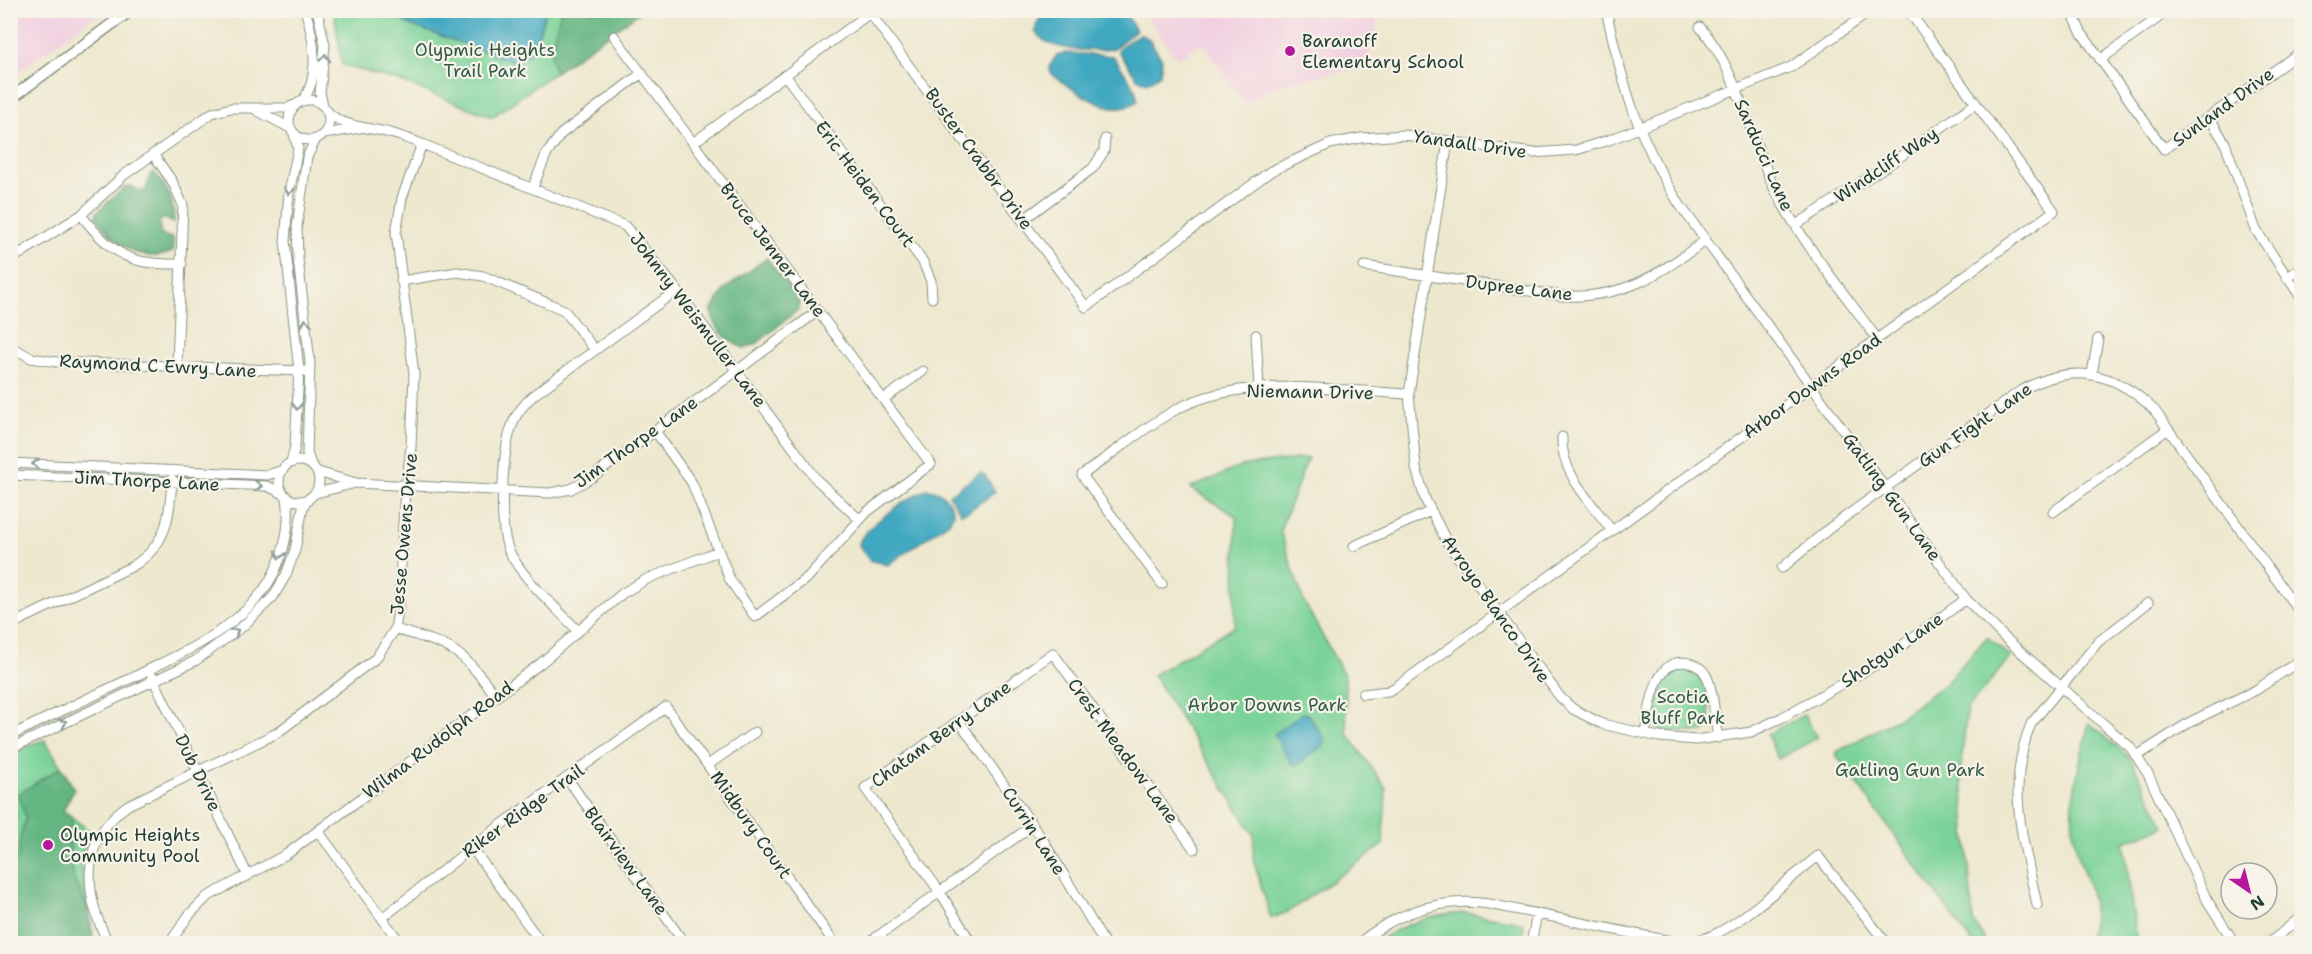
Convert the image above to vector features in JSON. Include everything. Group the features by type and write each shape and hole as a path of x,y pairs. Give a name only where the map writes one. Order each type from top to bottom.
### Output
{"street":[{"path":"10,99 131,10"},
{"path":"291,463 296,446 299,371 285,251 289,193 298,148 289,116 310,84 313,60 311,33 304,10"},
{"path":"311,465 307,453 310,371 297,259 297,226 307,158 329,123 320,93 325,45 318,10"},
{"path":"1511,10 1543,10"},
{"name":"Gatling Gun Lane","path":"1606,10 1624,88 1638,128 1660,174 1966,600 2005,638 2120,736 2137,756 2160,798 2207,900 2235,944"},
{"name":"Yandall Drive","path":"1086,307 1259,179 1303,155 1337,143 1384,136 1448,141 1525,152 1553,153 1599,144 1791,67 1872,10"},
{"name":"Arbor Downs Road","path":"1363,694 1388,691 1396,687 2054,211 1908,10"},
{"name":"Sunland Drive","path":"2071,10 2081,32 2164,149 2301,51"},
{"path":"2100,60 2169,10"},
{"name":"Buster Crabbr Drive","path":"785,75 870,13 1086,307"},
{"name":"Sarducci Lane","path":"1700,27 1716,46 1768,176 1796,225 1877,339"},
{"name":"Bruce Jenner Lane","path":"614,36 931,464 874,506 860,520"},
{"path":"533,187 546,155 561,134 642,73"},
{"path":"693,143 785,75"},
{"name":"Eric Heiden Court","path":"785,75 923,262 931,281 932,298"},
{"path":"256,110 265,106 286,108 313,100 326,108"},
{"name":"Windcliff Way","path":"1796,225 1891,164 1976,103"},
{"path":"10,260 81,215 124,175 212,113 231,108 256,110 304,140 320,136"},
{"name":"Johnny Weismuller Lane","path":"326,108 333,117 360,128 389,132 422,144 626,226 677,290 818,480 860,520"},
{"path":"2209,117 2225,143 2256,230 2301,299"},
{"name":"Johnny Weismuller Lane","path":"320,136 360,128"},
{"path":"1023,220 1093,168 1104,151 1105,139"},
{"name":"Arroyo Blanco Drive","path":"1448,141 1409,394 1412,450 1419,481 1431,511 1458,558 1550,684 1574,709 1602,724 1678,740 1718,738 1751,732 1766,726 1817,697"},
{"name":"Jesse Owens Drive","path":"109,944 98,916 90,878 91,855 99,835 110,819 128,805 262,742 309,711 376,658 395,629 399,606 405,485 411,447 414,374 396,246 397,222 405,187 422,144"},
{"path":"153,154 172,181 183,206 183,264 177,366"},
{"path":"81,215 110,248 130,260 149,264 183,264"},
{"name":"Dupree Lane","path":"1364,266 1562,296 1607,294 1624,290 1666,270 1706,240"},
{"path":"2287,278 2301,267"},
{"path":"401,281 458,272 483,276 564,310 595,350"},
{"path":"578,631 512,555 504,529 508,442 519,410 535,394 677,290"},
{"name":"Jim Thorpe Lane","path":"318,472 356,483 550,493 571,489 591,478 818,311"},
{"path":"1256,335 1259,388"},
{"path":"2092,374 2098,339"},
{"name":"Raymond C Ewry Lane","path":"10,346 21,353 41,360 310,371"},
{"path":"884,399 923,371"},
{"name":"Gun Fight Lane","path":"1782,568 1830,527 2031,384 2063,374 2092,374 2135,392 2168,429 2301,615"},
{"name":"Niemann Drive","path":"1162,584 1082,476 1182,407 1220,394 1259,388 1409,394"},
{"path":"2054,512 2168,429"},
{"path":"655,431 692,483 735,589 755,617 808,577 860,520"},
{"path":"1562,437 1562,450 1567,468 1612,531"},
{"path":"10,736 205,640 262,593 281,554 289,512 279,479 283,470 291,463 301,461 311,465 318,472 319,483 316,493 303,507 292,558 273,597 243,626 213,649 10,749"},
{"name":"Jim Thorpe Lane","path":"10,463 267,475 283,470"},
{"path":"10,625 133,566 150,554 168,523 173,471"},
{"name":"Jim Thorpe Lane","path":"10,475 267,486 285,495"},
{"name":"Jim Thorpe Lane","path":"316,493 356,483"},
{"path":"285,495 297,501 308,500"},
{"path":"1354,546 1431,511"},
{"name":"Wilma Rudolph Road","path":"169,944 196,906 220,890 273,864 318,831 555,652 610,602 634,585 718,551"},
{"path":"2290,599 2301,590"},
{"name":"Shotgun Lane","path":"1817,697 1896,651 1966,600"},
{"path":"2037,905 2018,811 2018,772 2022,750 2031,724 2098,642 2148,603"},
{"path":"395,629 455,649 469,661 496,696"},
{"name":"Chatam Berry Lane","path":"972,944 940,891 865,788 1053,653"},
{"name":"Crest Meadow Lane","path":"1053,653 1194,849"},
{"path":"2137,756 2190,722 2256,690 2301,659"},
{"path":"1646,734 1660,675 1672,664 1687,663 1701,669 1708,679 1718,738"},
{"name":"Dub Drive","path":"149,669 248,876"},
{"name":"Midbury Court","path":"666,707 835,944"},
{"name":"Riker Ridge Trail","path":"382,918 472,848 666,707"},
{"name":"Currin Lane","path":"959,721 1033,825 1105,944"},
{"path":"708,765 755,732"},
{"name":"Blairview Lane","path":"567,778 685,944"},
{"path":"867,944 1033,825"},
{"path":"318,831 400,944"},
{"path":"472,848 542,944"},
{"path":"1358,944 1389,922 1409,912 1446,903 1483,903 1665,940 1678,942 1701,940 1731,924 1818,856 1887,944"},
{"path":"1531,944 1537,914"},
{"path":"2268,944 2301,916"}],"shaded area":[{"path":"11,10 101,10 101,11 11,77"},
{"name":"Baranoff Elementary School","path":"1143,11 1379,11 1368,66 1283,84 1260,94 1246,104 1202,43 1177,59"}],"green space":[{"path":"561,10 641,11 555,72 550,51"},
{"name":"Olypmic Heights Trail Park","path":"334,11 641,11 492,117 399,81 342,65"},
{"path":"153,172 162,182 173,209 174,223 164,218 159,222 161,235 173,238 173,251 150,256 139,254 119,243 96,217 97,212 125,187 131,186 141,192 146,190"},
{"path":"767,258 799,302 799,309 756,344 744,348 723,334 715,323 711,311 725,289"},
{"name":"Arbor Downs Park","path":"1308,458 1280,530 1303,600 1345,677 1347,733 1386,788 1383,845 1288,912 1271,918 1253,859 1254,835 1153,675 1235,626 1236,516 1190,488 1245,465"},
{"name":"Gatling Gun Park","path":"1987,637 2011,657 1967,709 1961,766 1973,921 1987,943 1972,943 1835,753 1900,717 1946,683"},
{"name":"Scotia Bluff Park","path":"1686,668 1700,679 1707,691 1710,725 1704,732 1660,732 1653,722 1661,688 1669,676"},
{"path":"1804,715 1817,738 1778,759 1767,734"},
{"path":"2089,723 2130,758 2165,826 2124,842 2137,943 2085,943 2091,928 2092,902 2074,837 2073,809 2076,780"},
{"name":"Olympic Heights Community Pool","path":"45,740 74,789 63,810 91,832 80,859 93,937 83,943 11,944 11,758 24,747"},
{"name":"Olympic Heights Community Pool","path":"61,767 74,789 63,810 73,818 69,835 74,879 86,904 93,937 83,943 11,943 11,867 18,856 20,837 26,818 18,794"},
{"path":"1465,913 1522,922 1524,926 1521,943 1375,943 1396,930 1418,921 1441,915"}],"water":[{"path":"1046,10 1124,11 1136,30 1113,49 1082,50 1059,47 1041,38 1035,31 1037,23"},
{"path":"391,11 546,11 531,50 526,56 511,61 407,24"},
{"path":"1139,34 1148,38 1162,59 1160,74 1147,83 1137,78 1118,51 1120,47"},
{"path":"1066,53 1113,56 1135,88 1138,101 1127,106 1116,107 1104,105 1081,95 1052,75 1049,67 1057,55"},
{"path":"980,473 985,475 995,492 967,512 961,513 949,495"},
{"path":"928,489 944,496 950,504 954,513 949,522 888,565 869,560 859,545 861,538 877,522 900,505"},
{"path":"1303,713 1308,714 1325,739 1325,744 1297,765 1292,764 1274,734"}],"place":[{"name":"Baranoff Elementary School","path":"1290,51"},
{"name":"Olympic Heights Community Pool","path":"48,845"}]}
